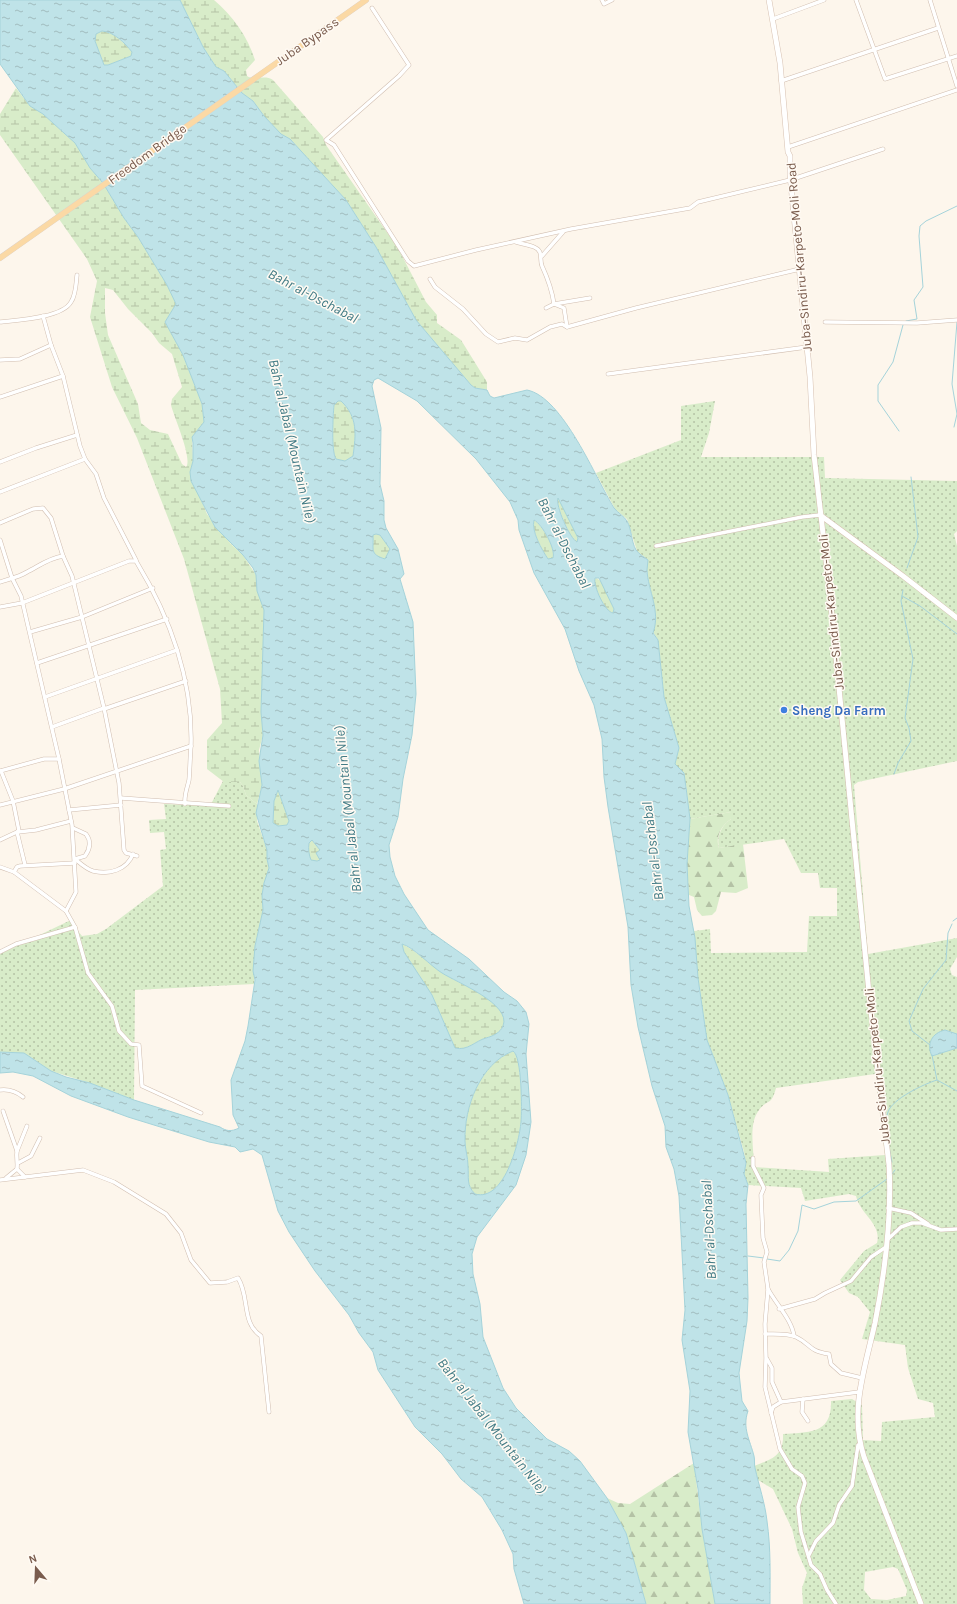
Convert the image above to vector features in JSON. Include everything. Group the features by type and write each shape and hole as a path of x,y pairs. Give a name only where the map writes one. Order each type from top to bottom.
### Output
{"main road":[{"name":"Juba Bypass","path":"268,68 366,0"},
{"name":"Juba-Sindiru-Karpeto-Moli Road","path":"769,0 782,81 790,156 790,180 807,347 820,515"},
{"name":"Freedom Bridge","path":"0,259 268,68"},
{"path":"820,515 957,618"},
{"name":"Juba-Sindiru-Karpeto-Moli","path":"820,515 853,819 869,995 889,1165 886,1247 876,1317 859,1392 857,1415 860,1446 920,1604"}],"street":[{"path":"602,0 604,4 612,0"},
{"path":"773,19 824,0"},
{"path":"856,0 885,79 957,56"},
{"path":"930,0 957,86"},
{"path":"372,8 409,65 399,76 326,140 334,145 412,265 416,266 476,250 579,228 690,208 698,202 790,180 883,148"},
{"path":"782,81 938,28"},
{"path":"788,147 957,90"},
{"path":"554,304 548,279 541,264 542,256 563,232"},
{"path":"515,242 534,247 542,256"},
{"path":"430,279 434,287 463,309 486,334 498,342 515,338 527,340 554,326 562,324 567,327 636,308 800,269"},
{"path":"0,322 56,313 71,303 78,275"},
{"path":"546,308 554,304 590,298"},
{"path":"554,304 564,308 567,327"},
{"path":"43,316 51,345 63,376 77,435 85,459 96,474 103,496 136,560 153,588 167,619 177,650 186,681 191,746 188,781 184,793 185,804"},
{"path":"825,322 917,323 957,320"},
{"path":"0,360 20,359 51,345"},
{"path":"608,374 807,347"},
{"path":"0,397 63,376"},
{"path":"0,462 36,448 77,435"},
{"path":"0,492 85,459"},
{"path":"0,523 33,509 43,508 51,518 63,556 69,567 74,583 104,709 121,798 124,850 126,853 135,855 127,865 118,870 93,871 75,861"},
{"path":"656,546 802,517 820,515"},
{"path":"0,540 2,553 22,603 30,632 73,828 76,892 66,912"},
{"path":"0,582 26,573 43,562 63,556"},
{"path":"0,607 22,603 128,561 136,560"},
{"path":"30,632 82,616 153,588"},
{"path":"37,663 167,619"},
{"path":"45,697 177,650"},
{"path":"52,727 186,681"},
{"path":"0,805 64,789 191,746"},
{"path":"25,865 18,832 18,822 12,801 0,771 44,759 59,759"},
{"path":"121,798 185,804 229,806"},
{"path":"69,810 121,804"},
{"path":"0,840 18,832 36,830 71,821"},
{"path":"14,872 16,866 75,861 85,856 89,850 90,844 86,834 73,828"},
{"path":"0,867 14,872 66,912 75,927 87,969 112,1006 119,1030 131,1044 139,1045 142,1086 201,1113"},
{"path":"0,952 16,944 75,927"},
{"path":"0,1090 18,1093 23,1098"},
{"path":"4,1111 17,1151"},
{"path":"0,1180 6,1178 17,1169 17,1151 27,1126"},
{"path":"18,1163 31,1156 40,1138"},
{"path":"753,1158 753,1166 763,1185 761,1195 763,1238 767,1252 764,1262 768,1289 764,1387 780,1449 792,1469 802,1476 805,1483 800,1498 798,1515 801,1532 812,1565 820,1574 827,1590 836,1604"},
{"path":"17,1169 25,1176"},
{"path":"6,1178 10,1179 84,1170 114,1182 166,1214 181,1233 192,1260 210,1283 227,1282 238,1278 246,1298 248,1321 254,1331 261,1336 269,1412"},
{"path":"888,1208 911,1213 937,1230 957,1229"},
{"path":"886,1241 904,1226 917,1223 929,1225"},
{"path":"779,1309 815,1299 825,1292 851,1281 871,1257 886,1247"},
{"path":"768,1289 779,1309 791,1324 794,1336"},
{"path":"765,1334 794,1336 814,1351 829,1354 831,1364 841,1373 862,1378"},
{"path":"766,1358 772,1368 772,1382 781,1402"},
{"path":"770,1414 773,1407 781,1402 859,1392"},
{"path":"803,1399 802,1412 808,1421"},
{"path":"809,1556 816,1541 833,1523 839,1505 852,1486 858,1445"}],"green space":[{"path":"180,0 214,0 227,12 239,27 252,51 255,60 246,70 247,76 253,78 270,78 273,80 323,137 326,145 398,248 426,302 437,315 437,323 461,340 487,382 487,390 475,388 471,385 416,320 376,247 346,200 290,139 281,134 264,116 253,101 242,93 224,71 216,67 203,47"},
{"path":"102,31 111,33 118,38 132,52 131,56 108,65 104,65 95,41 96,34"},
{"path":"16,88 30,106 43,114 75,143 90,168 103,183 124,218 138,237 167,285 176,304 165,322 183,355 202,404 204,422 192,437 193,461 190,472 207,514 231,544 243,555 256,575 264,610 261,712 263,735 259,750 262,785 257,804 246,795 240,782 224,782 207,769 207,740 222,723 220,689 184,559 137,438 112,387 90,317 97,281 87,259 0,135 0,114","holes":["105,288 113,290 128,309 152,333 159,343 172,354 182,387 172,399 171,405 185,447 187,456 186,467 182,464 168,434 150,430 141,423 138,404 108,335 105,313"]},
{"path":"338,401 341,401 347,407 353,420 355,433 353,456 345,461 336,459 333,449 334,405"},
{"path":"715,401 709,433 701,457 824,457 825,478 957,481 957,531 954,534 957,546 957,761 858,782 854,785 868,954 957,938 957,957 950,969 952,975 957,977 957,1034 945,1030 930,1043 932,1056 957,1048 957,1604 803,1604 802,1588 807,1573 798,1553 792,1529 773,1489 758,1480 754,1466 776,1456 783,1441 783,1434 809,1432 817,1430 823,1426 830,1412 831,1401 852,1399 862,1405 863,1440 881,1441 882,1422 935,1417 933,1403 918,1399 908,1368 905,1345 862,1339 870,1312 858,1297 849,1293 840,1280 864,1251 877,1243 878,1236 874,1225 858,1202 856,1196 849,1194 805,1201 801,1188 748,1185 744,1174 746,1163 744,1152 728,1095 707,1040 698,978 694,931 710,929 711,953 807,952 809,916 837,916 837,888 820,888 818,873 801,873 784,839 719,848 718,839 720,831 731,819 731,812 690,819 686,785 675,764 679,748 664,697 658,640 653,632 656,616 648,578 648,560 637,551 627,519 615,509 596,473 681,440 681,406","holes":["875,1074 885,1155 828,1159 829,1172 754,1167 752,1137 754,1122 759,1110 771,1100 776,1088","893,1567 898,1569 907,1590 906,1596 887,1600 871,1599 864,1590 865,1572"]},
{"path":"557,499 559,499 579,538 577,542 574,540 564,522"},
{"path":"534,520 541,527 548,538 552,549 553,558 548,559 540,546 534,529"},
{"path":"373,535 380,535 390,549 386,560 377,556 374,551"},
{"path":"596,578 605,587 614,609 613,613 607,609 598,594 594,580"},
{"path":"223,781 240,782 246,795 257,804 257,821 267,850 269,868 262,895 263,910 255,946 254,984 135,990 134,1100 90,1083 51,1071 32,1058 13,1052 0,1052 0,954 73,919 82,936 97,934 106,929 163,886 160,850 166,849 164,832 150,833 149,820 166,819 164,804 210,806"},
{"path":"278,790 289,821 287,825 278,826 273,823 274,801"},
{"path":"731,812 731,819 720,831 718,844 719,848 743,844 748,888 736,893 721,892 716,911 712,915 702,916 697,910 694,897 689,895 687,864 690,819"},
{"path":"312,840 320,850 320,860 317,861 311,861 309,843"},
{"path":"402,944 448,976 484,996 493,1003 500,1010 504,1018 503,1026 500,1031 468,1047 460,1049 455,1048 432,995 404,952"},
{"path":"513,1051 516,1055 520,1072 521,1122 517,1144 502,1181 494,1189 485,1194 475,1194 470,1188 468,1181 468,1163 465,1147 467,1114 476,1088 483,1076 501,1057"},
{"path":"694,1463 702,1529 715,1604 646,1604 626,1533 607,1498 618,1503 630,1504"}],"water":[{"path":"0,0 180,0 203,47 216,67 224,71 242,93 253,101 264,116 281,134 290,139 346,200 376,247 416,320 471,385 475,388 487,390 490,396 494,398 527,390 540,396 553,407 566,423 577,441 614,508 627,521 636,550 648,560 648,578 656,617 653,633 658,640 664,697 679,748 675,764 684,773 690,819 687,864 689,906 695,938 698,978 707,1040 728,1095 746,1163 744,1174 748,1185 746,1204 748,1298 747,1321 739,1373 742,1401 748,1411 746,1417 746,1428 754,1456 755,1468 767,1521 770,1552 770,1604 715,1604 702,1529 698,1489 688,1432 690,1391 682,1340 685,1310 679,1196 674,1169 666,1147 665,1126 652,1086 638,1027 631,985 628,927 608,807 604,777 602,739 594,705 579,671 565,629 534,573 519,530 518,520 510,502 476,459 417,401 378,378 374,380 372,386 381,428 380,484 384,501 384,520 386,528 398,549 404,574 400,579 413,622 416,694 412,735 403,779 398,817 389,845 390,857 395,876 404,894 428,930 469,959 504,992 517,1001 526,1012 529,1024 526,1054 531,1122 526,1155 516,1185 477,1237 472,1254 473,1274 480,1304 483,1337 503,1388 516,1408 547,1439 569,1451 580,1461 607,1498 626,1533 646,1604 524,1604 514,1569 513,1554 502,1530 482,1497 461,1479 442,1454 415,1427 378,1370 373,1352 359,1333 349,1315 315,1271 289,1232 278,1211 262,1155 253,1149 240,1152 235,1147 209,1142 128,1117 71,1096 33,1076 13,1072 0,1073 0,1052 24,1053 51,1071 66,1077 90,1083 134,1100 227,1130 239,1128 233,1115 231,1080 245,1041 248,1026 255,980 253,971 255,946 263,910 262,895 264,883 269,868 267,850 256,813 262,785 259,761 263,735 261,712 264,610 257,591 256,575 253,568 243,555 215,527 191,481 190,472 193,461 192,437 204,422 202,404 183,355 165,322 176,304 167,285 138,237 124,218 103,183 90,168 75,143 43,114 30,106 0,64","holes":["102,31 111,33 119,38 132,52 131,56 108,65 104,65 95,41 96,34","338,401 341,401 347,407 353,420 355,433 353,456 345,461 336,459 333,449 334,405","558,498 578,538 577,542 567,529 559,507","534,520 541,526 548,537 553,558 548,559 540,546 533,524","373,535 380,535 390,549 385,559 373,551","595,578 599,578 614,609 613,613 610,612 603,604 596,587","278,790 289,821 287,825 278,826 273,823 274,801","312,840 320,850 316,853 320,860 311,860 309,843","402,944 411,949 442,973 470,988 491,1002 504,1018 503,1026 496,1034 482,1039 468,1047 460,1049 455,1048 432,995 404,952","513,1051 516,1055 520,1072 521,1122 520,1132 513,1157 502,1181 494,1189 485,1194 475,1194 470,1188 468,1181 465,1128 471,1101 483,1076 501,1057"]},
{"path":"945,1030 957,1034 957,1048 932,1056 930,1052 931,1040 940,1031"}],"waterway":[{"path":"906,321 917,319 914,300 923,287 919,236 920,226 926,221 957,206"},
{"path":"954,427 957,414 952,384 957,322"},
{"path":"899,431 878,401 878,385 893,362 903,325"},
{"path":"907,568 918,537 911,477"},
{"path":"894,774 898,763 911,741 909,728 905,718 913,659 901,601 903,590"},
{"path":"902,596 920,606 957,634"},
{"path":"953,921 957,918"},
{"path":"930,1045 912,1031 909,1021 923,989 946,960 948,933 952,924"},
{"path":"932,1055 937,1080"},
{"path":"886,1124 887,1115 891,1107 902,1097 924,1085 937,1080 957,1091"},
{"path":"889,1147 892,1162"},
{"path":"892,1174 895,1170"},
{"path":"767,1259 780,1261 789,1250 798,1231 802,1205 814,1209 834,1202 856,1201 887,1179"},
{"path":"748,1256 764,1258"}],"place":[{"name":"Sheng Da Farm","path":"784,710"}],"water label":[{"name":"Bahr al-Dschabal","path":"313,296"},
{"name":"Bahr al Jabal (Mountain Nile)","path":"292,441"},
{"name":"Bahr al-Dschabal","path":"564,543"},
{"name":"Bahr al Jabal (Mountain Nile)","path":"348,809"},
{"name":"Bahr al-Dschabal","path":"653,851"},
{"name":"Bahr al-Dschabal","path":"709,1230"},
{"name":"Bahr al Jabal (Mountain Nile)","path":"492,1426"}]}
